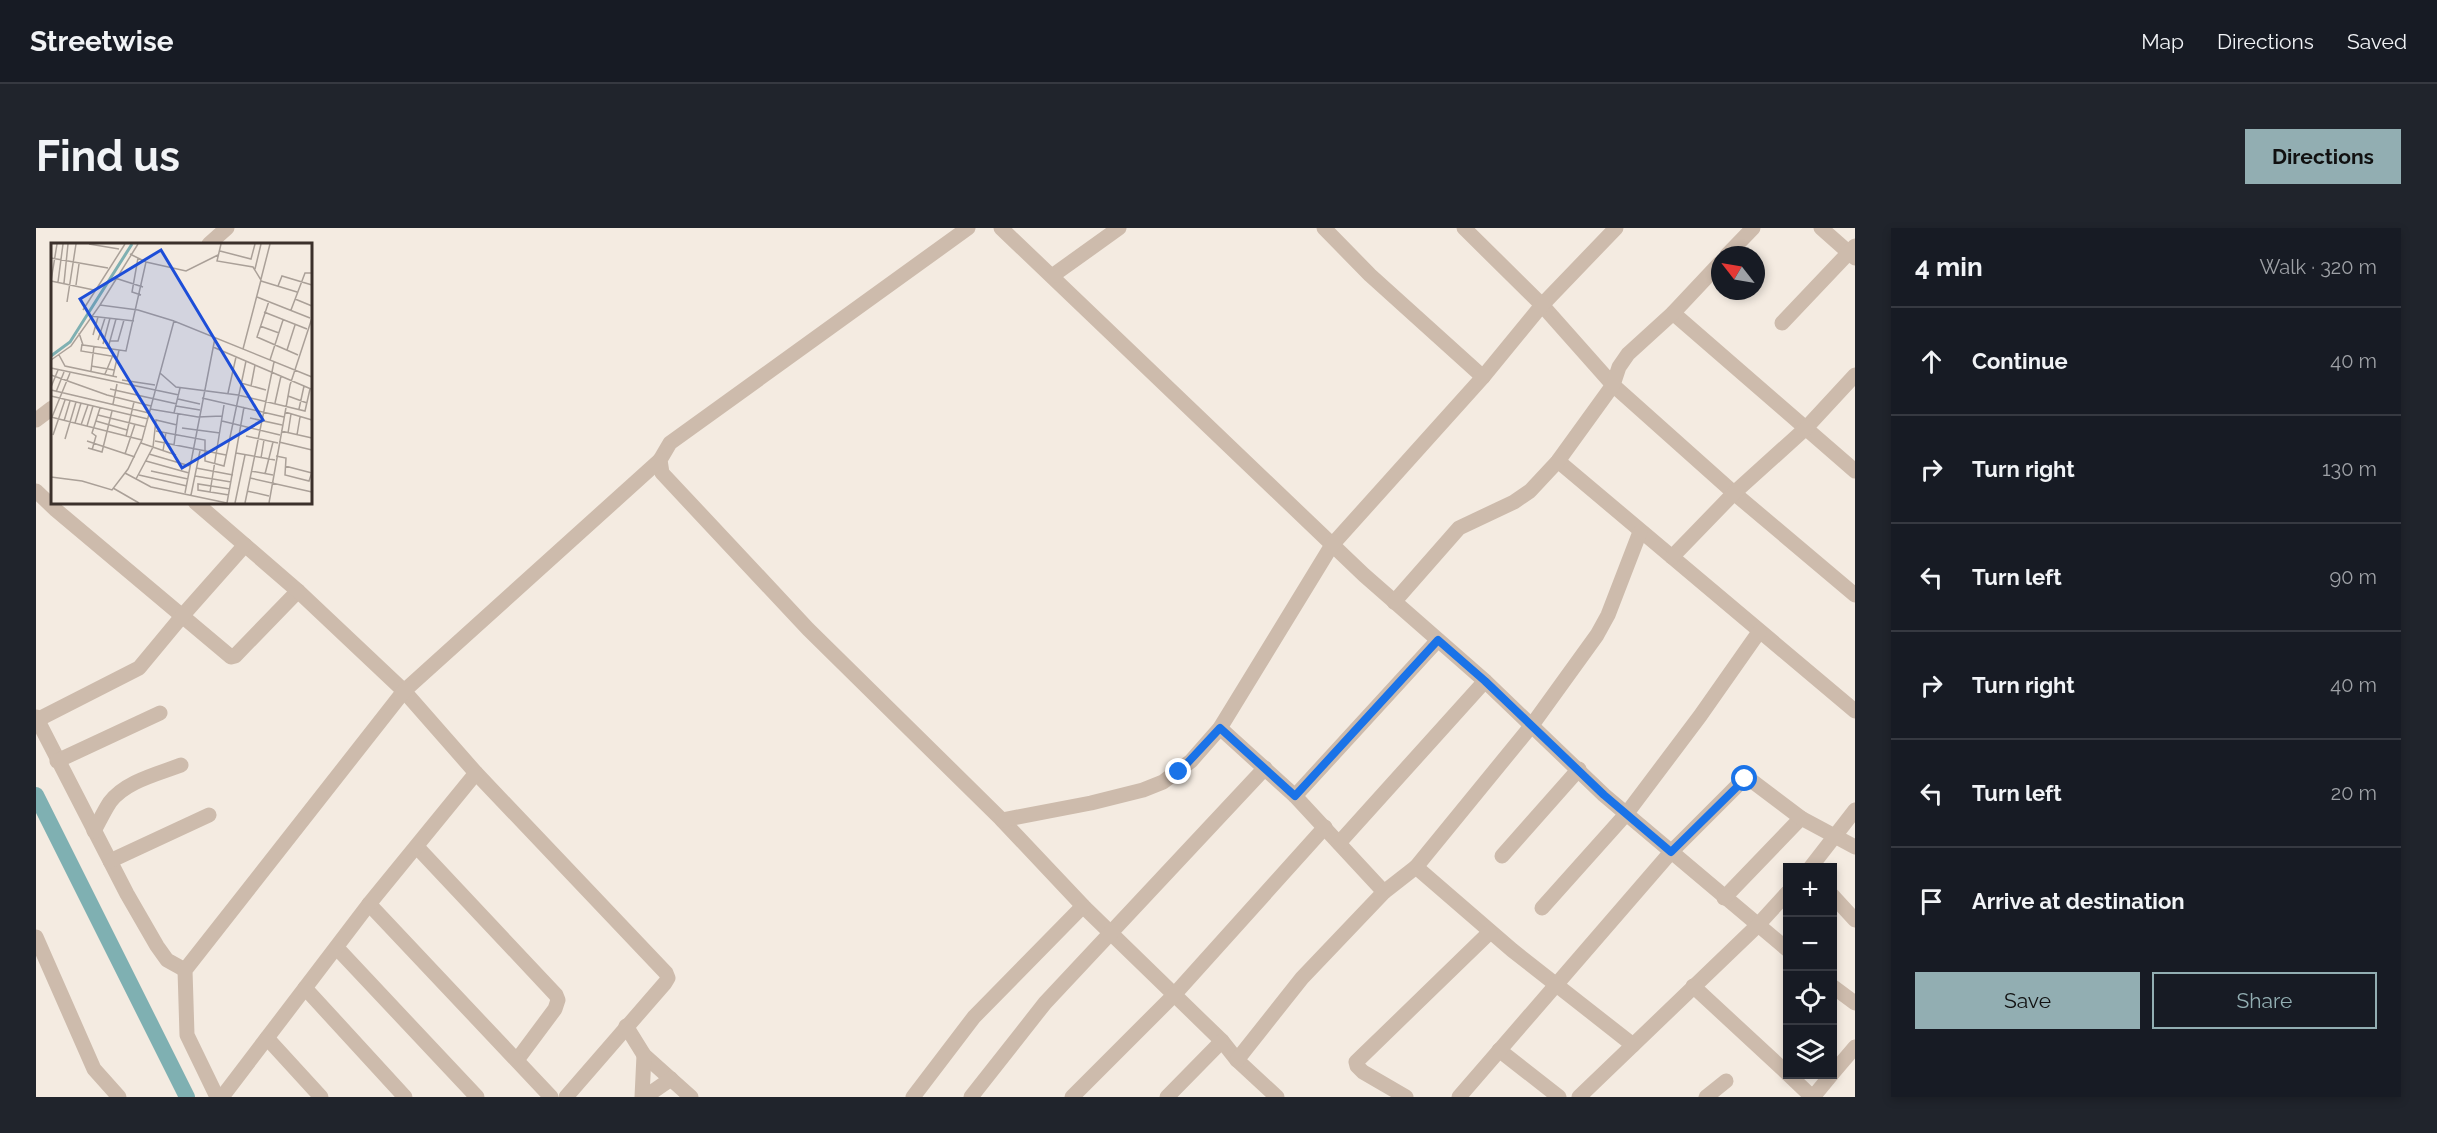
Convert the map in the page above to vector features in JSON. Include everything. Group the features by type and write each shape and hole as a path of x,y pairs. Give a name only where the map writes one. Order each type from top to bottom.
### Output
{"street":[{"path":"210,243 227,228"},
{"path":"218,1097 187,1035 185,970 404,691 660,460 670,443 968,228"},
{"path":"1001,228 1332,545 1485,681 1604,795 1756,926 1783,946"},
{"path":"1052,276 1119,228"},
{"path":"1324,228 1370,275 1483,377"},
{"path":"1464,228 1542,305 1613,385 1734,493 1855,595"},
{"path":"1002,820 1119,797 1163,782 1191,761 1220,728 1332,545 1483,377 1542,305 1616,228"},
{"path":"1736,246 1753,228"},
{"path":"1782,323 1853,252 1821,228"},
{"path":"1394,602 1459,528 1523,497 1558,461 1613,385 1619,367 1628,354 1711,272"},
{"path":"1673,312 1855,471"},
{"path":"1672,557 1734,493 1806,428 1855,375"},
{"path":"36,420 51,409"},
{"path":"660,460 662,473 666,479 808,629 1002,820 1083,906 1173,996 1222,1041 1266,1093"},
{"path":"1558,461 1855,711"},
{"path":"36,491 233,657 298,591"},
{"path":"197,504 298,591 404,691 476,773 666,973 668,978 666,983 566,1097"},
{"path":"1237,1060 1302,978 1384,892 1416,867 1532,725 1597,635 1608,615 1640,532"},
{"path":"185,970 167,960 157,946 57,761 37,718 140,668 245,545"},
{"path":"1542,908 1627,813 1760,632"},
{"path":"1295,796 1438,640"},
{"path":"1339,843 1485,681"},
{"path":"57,761 160,713"},
{"path":"1220,728 1295,796 1384,892"},
{"path":"94,831 119,792 134,783 181,765"},
{"path":"971,1097 1038,1012 1109,932 1266,768"},
{"path":"1502,856 1579,769"},
{"path":"222,1097 369,904 476,773"},
{"path":"1460,1097 1671,852 1745,779 1752,781 1801,818 1855,847"},
{"path":"1813,863 1855,810"},
{"path":"110,861 209,815"},
{"path":"1724,898 1801,818"},
{"path":"1072,1097 1173,996 1325,827"},
{"path":"417,847 556,995 558,1000 555,1009 517,1060"},
{"path":"1416,867 1490,932 1633,1045"},
{"path":"1580,1097 1783,897"},
{"path":"1837,900 1855,920"},
{"path":"369,904 551,1097"},
{"path":"913,1097 974,1017 1083,906"},
{"path":"1406,1097 1363,1072 1356,1062 1490,932"},
{"path":"36,939 94,1069 118,1097"},
{"path":"337,948 477,1097"},
{"path":"1694,987 1783,1069"},
{"path":"305,988 405,1097"},
{"path":"1837,989 1855,1003"},
{"path":"626,1026 644,1055 691,1097"},
{"path":"267,1038 321,1097"},
{"path":"1167,1097 1222,1041"},
{"path":"1837,1068 1855,1047"},
{"path":"1499,1050 1559,1097"},
{"path":"644,1055 644,1097"},
{"path":"644,1097 671,1079"},
{"path":"1793,1079 1813,1097 1828,1079"},
{"path":"1706,1097 1726,1081"}],"waterway":[{"path":"36,795 187,1097"}],"route":[{"path":"1179,772 1220,728 1295,796 1438,640 1485,681 1604,795 1671,852 1745,779"}]}
